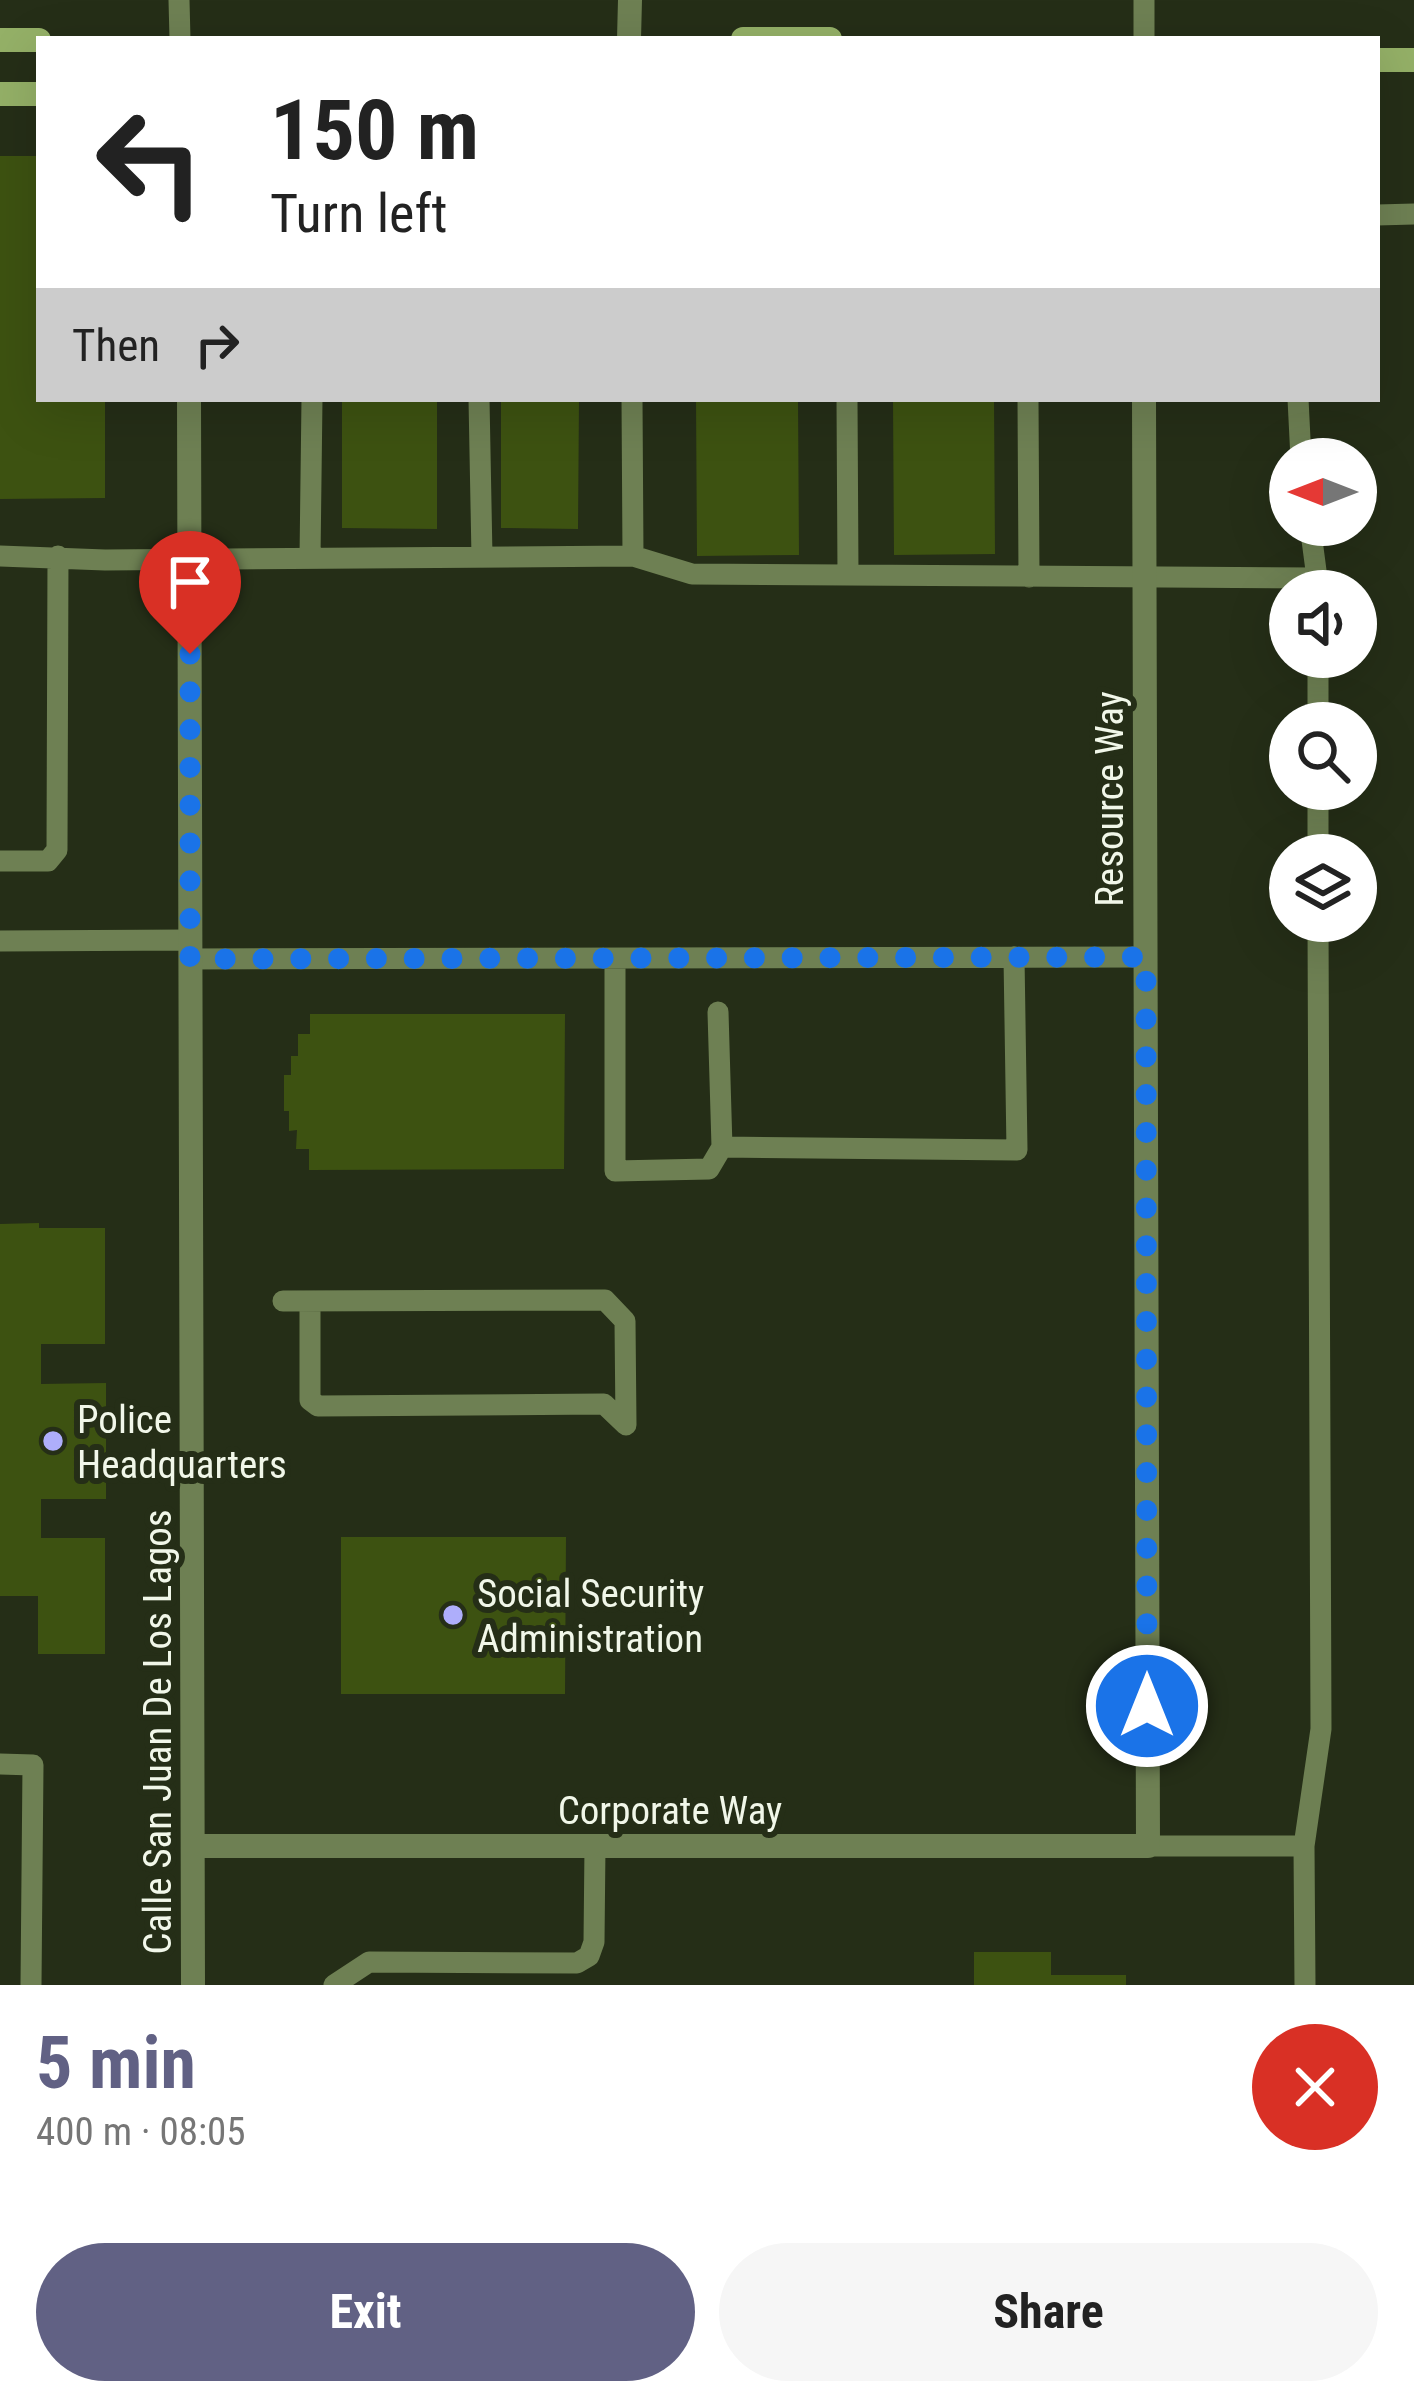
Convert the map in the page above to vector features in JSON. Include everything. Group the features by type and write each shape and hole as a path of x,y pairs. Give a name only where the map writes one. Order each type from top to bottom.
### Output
{"main road":[{"path":"0,40 36,40"},
{"path":"1380,60 1414,59"},
{"path":"0,94 36,94"}],"street":[{"path":"629,36 630,0"},
{"name":"Calle San Juan De Los Lagos","path":"189,402 194,1985"},
{"name":"Resource Way","path":"1144,402 1148,1846"},
{"name":"Corporate Way","path":"193,1846 1148,1846"}],"lane":[{"path":"179,0 180,36"},
{"path":"1144,0 1144,36"},
{"path":"1380,214 1414,214"},
{"path":"310,558 312,402"},
{"path":"478,402 482,557"},
{"path":"632,402 633,556"},
{"path":"847,402 848,575"},
{"path":"1028,402 1029,578"},
{"path":"1298,402 1300,438"},
{"path":"0,556 105,560 633,556 692,574 1269,583"},
{"path":"0,861 48,861 57,850 58,556"},
{"path":"0,941 615,959 1146,957"},
{"path":"1305,1985 1304,1846 1321,1729 1318,942"},
{"path":"722,1147 1017,1150 1014,957"},
{"path":"615,959 615,1172 709,1169 722,1147 718,1012"},
{"path":"283,1301 605,1300 626,1321 626,1425 604,1404 318,1406 310,1400 310,1301"},
{"path":"0,1764 33,1765 31,1985"},
{"path":"334,1985 369,1962 577,1963 589,1956 594,1942 595,1846"},
{"path":"1148,1846 1304,1846"}],"building":[{"path":"0,156 36,156 36,402 105,402 105,498 0,499"},
{"path":"342,402 437,402 437,529 342,528"},
{"path":"501,402 579,402 578,529 501,528"},
{"path":"696,402 798,402 799,555 697,556"},
{"path":"893,402 994,402 995,554 894,555"},
{"path":"310,1014 565,1014 564,1169 309,1170 309,1149 296,1149 297,1130 289,1131 284,1075 291,1075 291,1056 298,1056 298,1034 310,1034"},
{"name":"Police Headquarters","path":"39,1223 39,1228 105,1228 105,1344 41,1344 41,1384 106,1383 106,1499 41,1499 41,1538 105,1538 105,1654 38,1654 38,1596 0,1596 0,1224"},
{"name":"Social Security Administration","path":"341,1537 566,1537 565,1694 341,1694"},
{"path":"974,1952 1051,1952 1051,1975 1126,1975 1126,1985 974,1985"}],"place":[{"name":"Police Headquarters","path":"53,1441"},
{"name":"Social Security Administration","path":"453,1615"}],"route":[{"path":"190,654 190,959 1146,957 1147,1706"}]}
